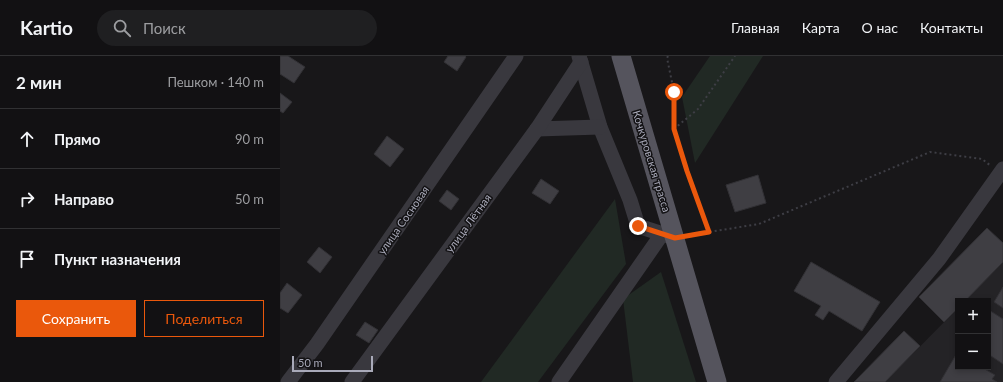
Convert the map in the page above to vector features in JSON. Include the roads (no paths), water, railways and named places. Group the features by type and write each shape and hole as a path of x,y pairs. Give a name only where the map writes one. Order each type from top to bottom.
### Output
{"main road":[{"name":"Кочкуровская трасса","path":"620,56 668,236 717,382"}],"lane":[{"name":"улица Сосновая","path":"288,382 317,344 516,56"},
{"path":"559,382 668,236 638,226 630,200 600,127 580,59"},
{"name":"улица Лётная","path":"352,382 537,129 580,59"},
{"path":"537,129 600,127"},
{"path":"836,382 939,258 1001,171"}]}
